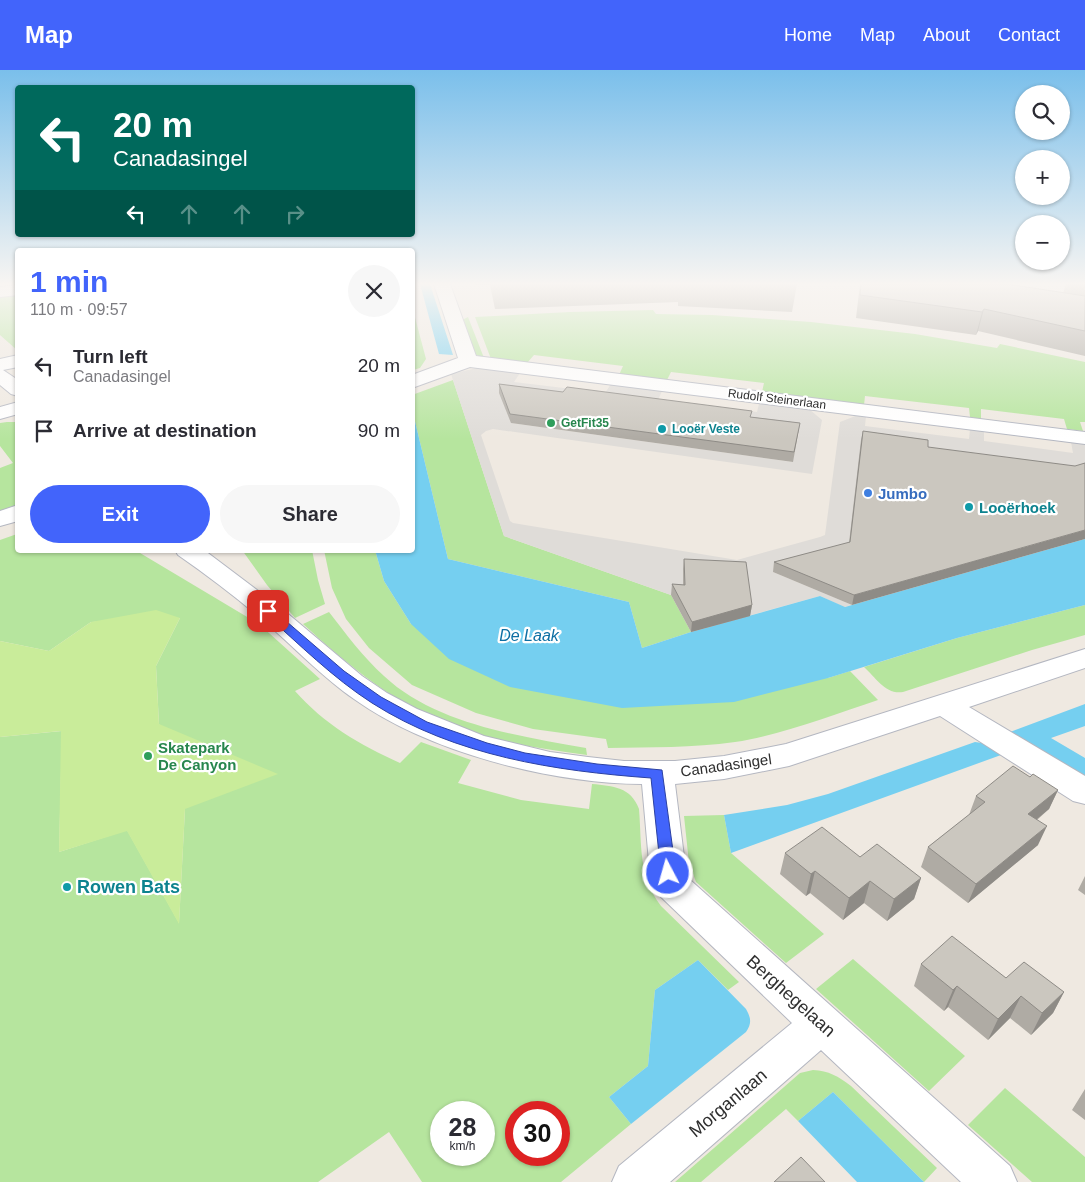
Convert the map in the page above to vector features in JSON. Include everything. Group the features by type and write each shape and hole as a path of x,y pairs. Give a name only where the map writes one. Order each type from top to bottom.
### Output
{"street":[{"path":"415,381 468,361 460,336"},
{"name":"Rudolf Steinerlaan","path":"468,361 1085,438"},
{"path":"0,366 15,362"},
{"path":"0,375 15,388"},
{"path":"0,413 15,409"},
{"path":"0,519 15,513"},
{"path":"0,535 15,530"},
{"name":"Canadasingel","path":"191,553 228,578 340,674 376,700 422,725 484,747 525,758 597,769 657,773 722,768 789,756 1085,658"},
{"name":"Canadasingel","path":"206,553 228,578"},
{"path":"944,705 1085,792"},
{"name":"Berghegelaan","path":"657,773 668,873 674,887 994,1182"},
{"name":"Morganlaan","path":"635,1182 821,1024"}],"green space":[{"path":"1,336 15,336 15,348"},
{"path":"415,336 420,336 426,359 420,368 415,369"},
{"path":"468,336 475,336 484,358 474,354"},
{"path":"482,336 926,336 997,348 1000,344 1085,362 1085,422 1080,422 1083,431 1067,429 1064,419 981,409 981,419 970,417 969,408 865,396 864,405 762,392 764,383 671,372 667,380 619,375 623,366 534,355 527,363 491,359"},
{"path":"453,380 504,536 671,595 691,632 642,648 629,602 448,559 415,421 415,394"},
{"path":"15,422 15,508 0,514 0,468 13,463 0,446 0,423"},
{"path":"15,535 15,553 140,553 259,624 320,679 295,691 330,724 371,749 400,763 421,742 471,760 458,783 521,800 589,809 592,784 614,787 626,792 636,802 639,809 642,860 648,883 661,906 739,982 728,990 698,960 655,990 648,1066 609,1097 631,1124 561,1182 422,1182 389,1132 318,1182 0,1182 0,737 62,731 59,852 127,830 179,923 185,809 159,724 156,666 180,618 91,622 49,651 0,641 0,540"},
{"path":"244,553 313,553 325,604 295,618 267,585"},
{"path":"325,553 376,553 384,581 411,624 828,678 850,671 878,700 807,724 753,739 671,747 608,748 606,739 533,729 476,713 412,685 369,648 346,619 332,588"},
{"path":"1085,605 1085,635 1032,650 903,692 891,691 886,688 864,667 957,638"},
{"name":"Skatepark De Canyon","path":"156,610 180,618 156,666 159,724 278,774 185,809 179,924 127,831 59,852 61,731 0,737 0,641 49,651 91,622"},
{"path":"329,612 376,669 405,692 428,706 479,726 586,748 587,755 537,748 488,738 456,728 414,708 356,670 303,624"},
{"path":"724,815 731,853 824,934 786,963 696,882 689,863 684,816"},
{"path":"853,959 965,1056 929,1091 816,989"},
{"path":"813,1070 833,1075 851,1086 937,1168 924,1182 833,1092 798,1121 786,1109 701,1182 675,1182 800,1073"},
{"path":"1005,1088 1085,1157 1085,1182 1032,1182 968,1125"}],"shaded area":[{"path":"481,367 520,373 514,382 605,393 611,384 662,391 658,400 757,412 759,404 762,403 809,409 822,420 812,474 493,429 481,435 510,521 513,523 737,560 825,535 840,422 858,415 866,416 865,426 969,439 970,429 980,429 984,432 984,441 1073,453 1071,442 1085,443 1085,472 848,552 773,572 852,605 844,607 820,596 748,616 683,569 684,595 671,595 504,536 451,374","holes":["511,423 799,433 792,462"]}],"water":[{"path":"434,336 447,336 453,355 439,354"},
{"name":"De Laak","path":"415,421 448,559 629,602 642,648 691,632 820,596 845,607 1085,539 1085,605 957,638 828,678 734,702 622,708 510,687 449,659 411,624 384,581 376,553 415,553"},
{"path":"1085,704 1085,726 1051,738 1085,758 1085,779 1010,732"},
{"path":"975,742 982,743 1001,755 731,853 724,815 787,805 828,794"},
{"path":"698,960 746,1009 750,1018 749,1026 746,1032 631,1124 609,1097 648,1066 655,990"},
{"path":"833,1092 924,1182 857,1182 798,1121"}],"building":[{"name":"Looër Veste","path":"499,384 563,392 567,387 752,411 750,417 800,423 794,452 510,414"},
{"name":"Looërhoek","path":"863,431 928,440 928,447 1075,466 1085,463 1085,530 854,595 774,562 850,542"},
{"path":"684,559 746,562 752,605 692,622 672,584 685,585"},
{"path":"1013,766 1030,777 1033,774 1058,790 1028,814 1047,826 976,884 928,847 985,802 976,796"},
{"path":"822,827 860,857 877,844 921,878 894,899 870,881 849,898 815,871 811,874 785,853"},
{"path":"952,936 1006,978 1024,962 1064,992 1042,1013 1021,996 998,1019 957,986 953,990 921,964"},
{"path":"801,1157 825,1182 774,1182"}],"place":[{"name":"GetFit35","path":"551,423"},
{"name":"Looër Veste","path":"662,429"},
{"name":"Jumbo","path":"868,493"},
{"name":"Looërhoek","path":"969,507"},
{"name":"Skatepark De Canyon","path":"148,756"},
{"name":"Rowen Bats","path":"67,887"}],"route":[{"path":"268,611 340,674 376,700 422,725 484,747 525,758 597,769 657,773 668,873"}]}
